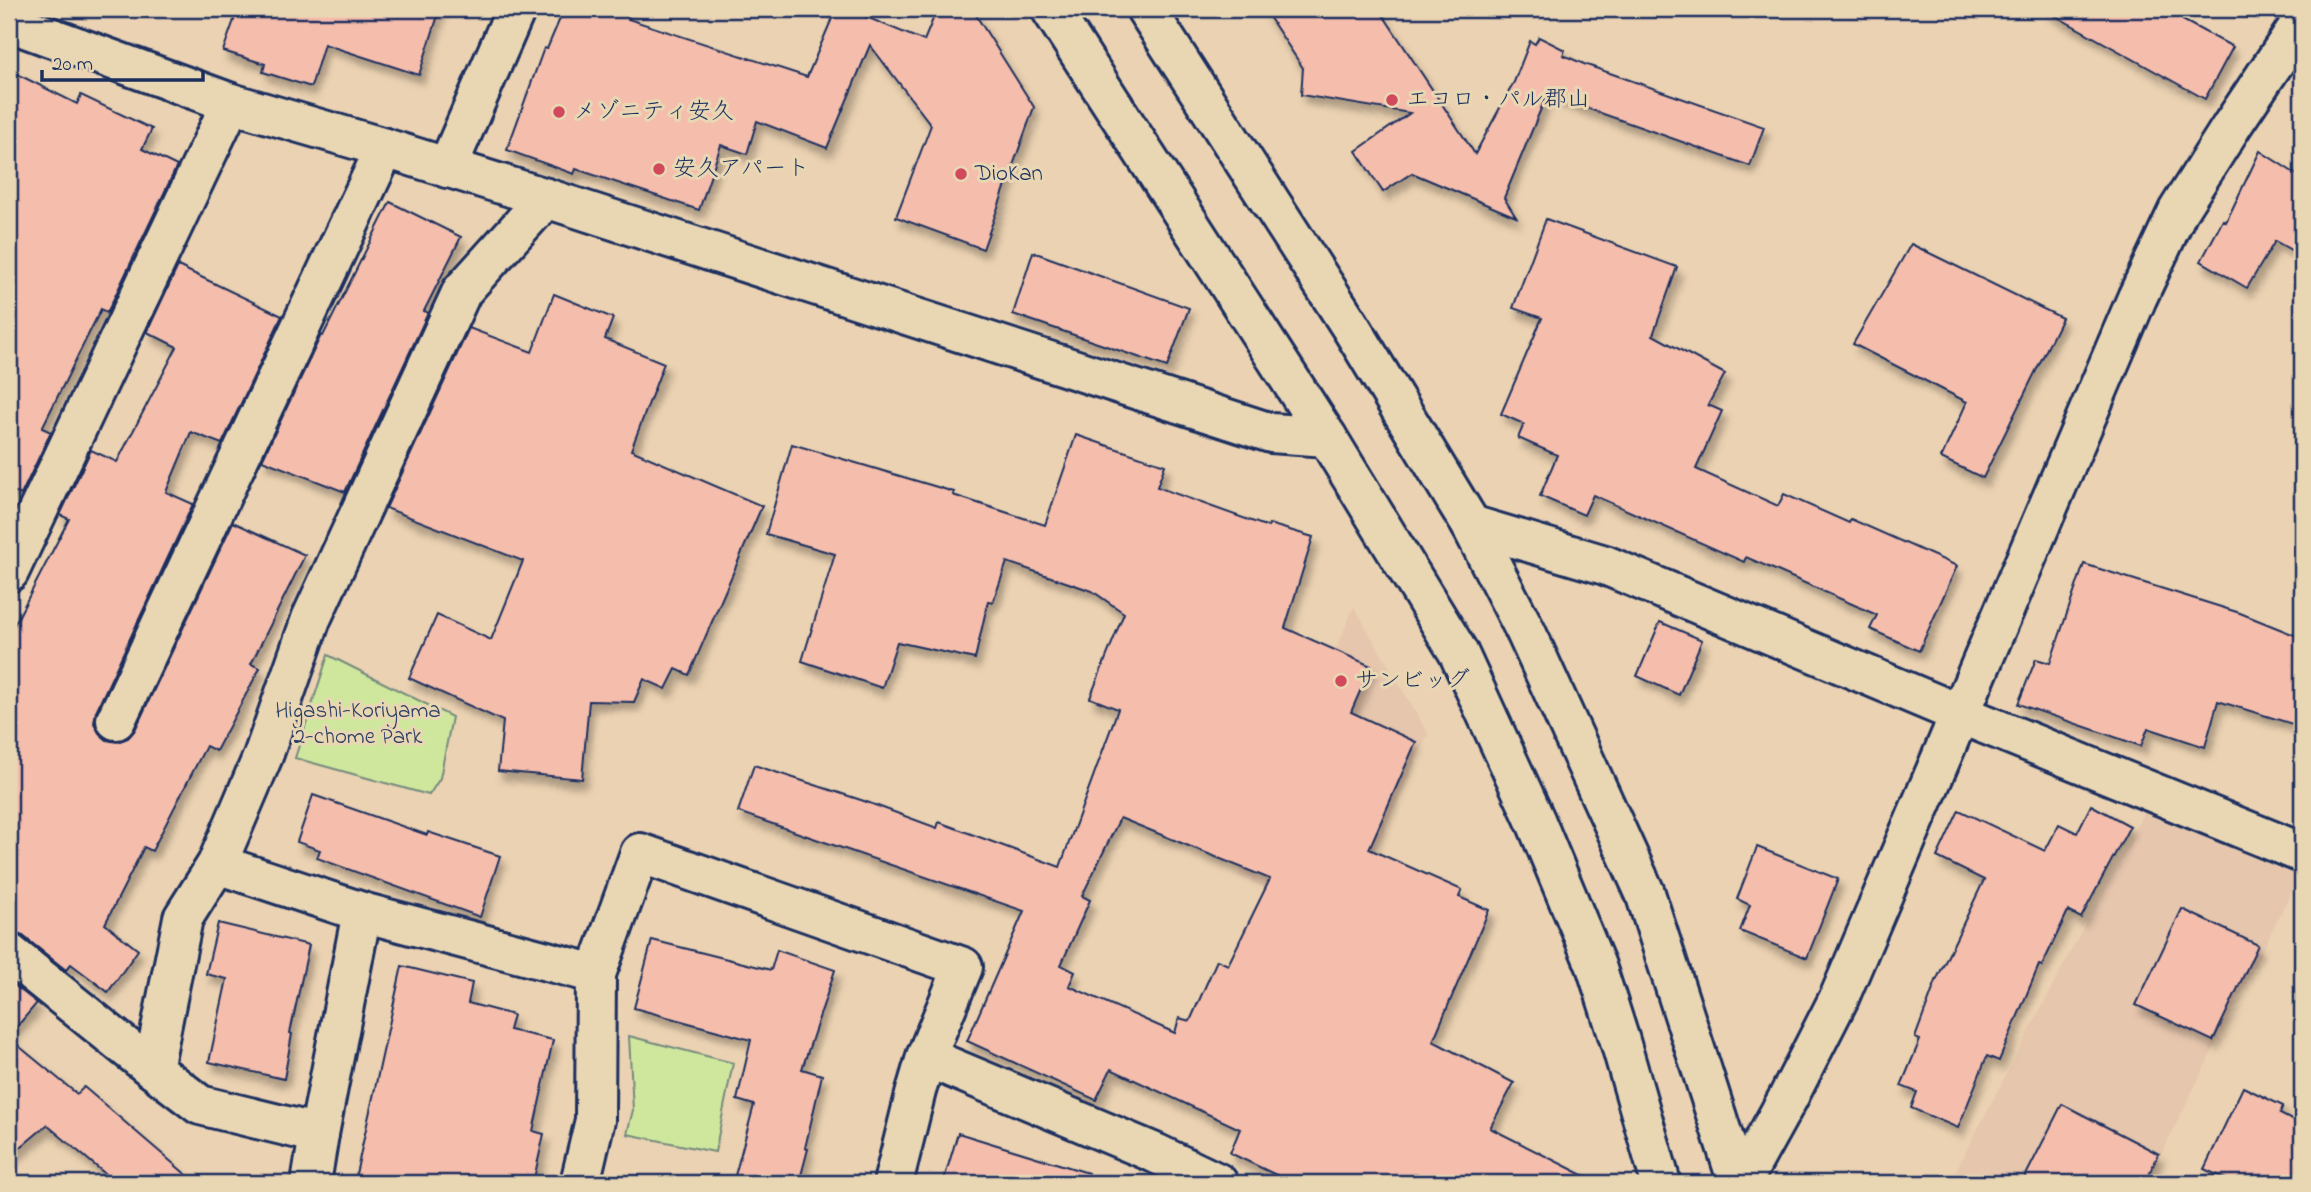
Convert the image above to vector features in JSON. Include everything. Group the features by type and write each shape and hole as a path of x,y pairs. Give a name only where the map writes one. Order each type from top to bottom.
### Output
{"street":[{"path":"447,168 516,9"},
{"path":"1051,9 1327,437 1458,652 1536,822 1596,966 1661,1183"},
{"path":"1146,9 1351,327 1471,525 1526,632 1645,893 1740,1183"},
{"path":"1740,1183 1788,1098 1839,998 2137,298 2178,211 2302,21"},
{"path":"9,22 230,103 546,198 1271,433 1327,437"},
{"path":"9,572 230,103"},
{"path":"116,720 385,148"},
{"path":"153,1069 183,918 217,864 263,756 311,620 462,291 546,198"},
{"path":"1471,525 1605,565 1960,714 2302,853"},
{"path":"580,1183 595,1120 596,974 640,853 963,967 926,1057 893,1183"},
{"path":"217,864 362,912 596,974"},
{"path":"311,1183 362,912"},
{"path":"9,953 200,1105 319,1134"},
{"path":"926,1057 1155,1153 1219,1183"}],"shaded area":[{"path":"1354,607 1428,734 1342,921 1238,876"},
{"path":"2144,812 2299,876 2147,1183 1959,1183 1953,1176"}],"green space":[{"name":"Higashi-Koriyama 2-chome Park","path":"328,655 452,717 440,778 429,795 295,758"},
{"path":"629,1036 733,1063 715,1152 627,1134 633,1110"}],"building":[{"path":"238,9 440,9 419,75 324,44 311,87 263,72 265,64 223,51"},
{"path":"564,9 632,9 628,19 807,77 836,9 847,9 924,41 937,9 972,9 1034,107 983,249 896,217 931,125 870,45 827,148 757,121 747,154 721,145 699,210 576,169 574,174 507,150 544,48 547,49"},
{"path":"1264,9 1379,9 1475,154 1514,82 1530,41 1535,44 1539,37 1565,50 1563,55 1584,64 1764,127 1750,166 1547,94 1504,198 1516,217 1412,173 1383,192 1356,151 1410,113 1301,95 1303,68"},
{"path":"2043,9 2162,9 2233,47 2205,99"},
{"path":"9,70 77,104 81,95 152,129 142,149 177,166 107,313 101,309 42,428 51,432 21,495 11,490 9,495"},
{"path":"2260,151 2302,178 2302,256 2275,241 2247,288 2201,261 2223,220 2226,222"},
{"path":"390,202 461,237 424,311 428,313 345,492 262,460 321,335 323,336"},
{"path":"1546,219 1677,267 1653,335 1725,374 1708,405 1722,411 1696,469 1778,506 1784,494 1849,523 1851,519 1957,566 1919,651 1870,629 1877,615 1746,557 1744,562 1593,495 1584,515 1540,496 1557,455 1518,438 1524,424 1501,414 1542,318 1513,308"},
{"path":"1911,244 2062,318 1983,478 1941,458 1967,402 1853,344"},
{"path":"1033,252 1189,308 1167,367 1013,314"},
{"path":"178,266 282,316 222,444 191,432 166,492 193,504 96,711 94,723 99,733 107,740 117,742 128,738 135,730 233,522 305,555 251,664 260,668 216,751 206,746 152,851 144,847 105,924 138,950 108,992 71,964 66,970 23,936 9,932 9,635 69,519 60,515 91,450 117,462 177,347 147,332"},
{"path":"554,294 613,318 605,339 664,363 631,450 762,506 689,675 676,669 666,689 644,679 634,702 589,701 582,779 498,771 503,721 409,678 437,615 491,640 523,561 386,508 469,328 532,352"},
{"path":"1076,435 1165,465 1157,487 1268,527 1269,524 1313,537 1285,628 1371,666 1351,712 1416,742 1369,849 1462,890 1459,897 1489,910 1433,1041 1514,1083 1490,1128 1599,1183 1293,1183 1230,1153 1240,1129 1111,1069 1096,1100 967,1041 1024,911 738,812 754,765 937,828 939,822 1060,867 1118,709 1090,698 1124,613 1092,591 1007,562 993,602 988,601 975,659 897,642 882,688 802,661 835,554 766,534 792,444 954,492 953,495 1045,525","holes":["1120,818 1270,879 1228,965 1217,960 1190,1021 1179,1018 1175,1033 1069,986 1075,972 1061,965 1090,900 1082,896"]},
{"path":"2084,564 2240,613 2302,638 2302,727 2218,701 2205,747 2148,728 2141,746 2018,704 2036,659 2050,663"},
{"path":"1660,622 1702,640 1679,695 1637,676"},
{"path":"313,795 427,835 428,832 500,856 480,917 317,858 320,850 297,842"},
{"path":"2091,805 2130,826 2081,918 2068,911 2042,966 2039,965 1999,1061 1987,1056 1958,1128 1911,1108 1917,1092 1901,1086 1920,1040 1915,1038 1936,981 1984,880 1937,857 1959,810 2045,851 2059,824 2077,833"},
{"path":"1757,847 1838,879 1807,958 1740,931 1750,905 1737,899"},
{"path":"2182,909 2258,945 2213,1041 2136,1005"},
{"path":"218,923 309,945 290,1033 292,1034 284,1079 209,1062 227,979 206,974"},
{"path":"652,940 771,970 777,950 835,970 802,1069 822,1075 799,1183 733,1183 754,1105 737,1100 751,1040 634,1008"},
{"path":"402,966 472,983 468,1003 513,1015 509,1030 553,1040 533,1131 544,1134 533,1183 354,1183"},
{"path":"9,981 37,1003 9,1036"},
{"path":"9,1038 77,1094 84,1087 196,1183 116,1183 47,1125 9,1157"},
{"path":"2243,1087 2283,1106 2280,1114 2302,1125 2302,1183 2235,1183 2204,1169"},
{"path":"2062,1104 2159,1154 2144,1183 2022,1183"},
{"path":"958,1133 1088,1173 1086,1183 943,1183"}],"place":[{"name":"エコロ・パル郡山","path":"1392,100"},
{"name":"メゾニティ安久","path":"559,112"},
{"name":"安久アパート","path":"659,169"},
{"name":"DioKan","path":"961,174"},
{"name":"サンビッグ","path":"1341,681"}]}
